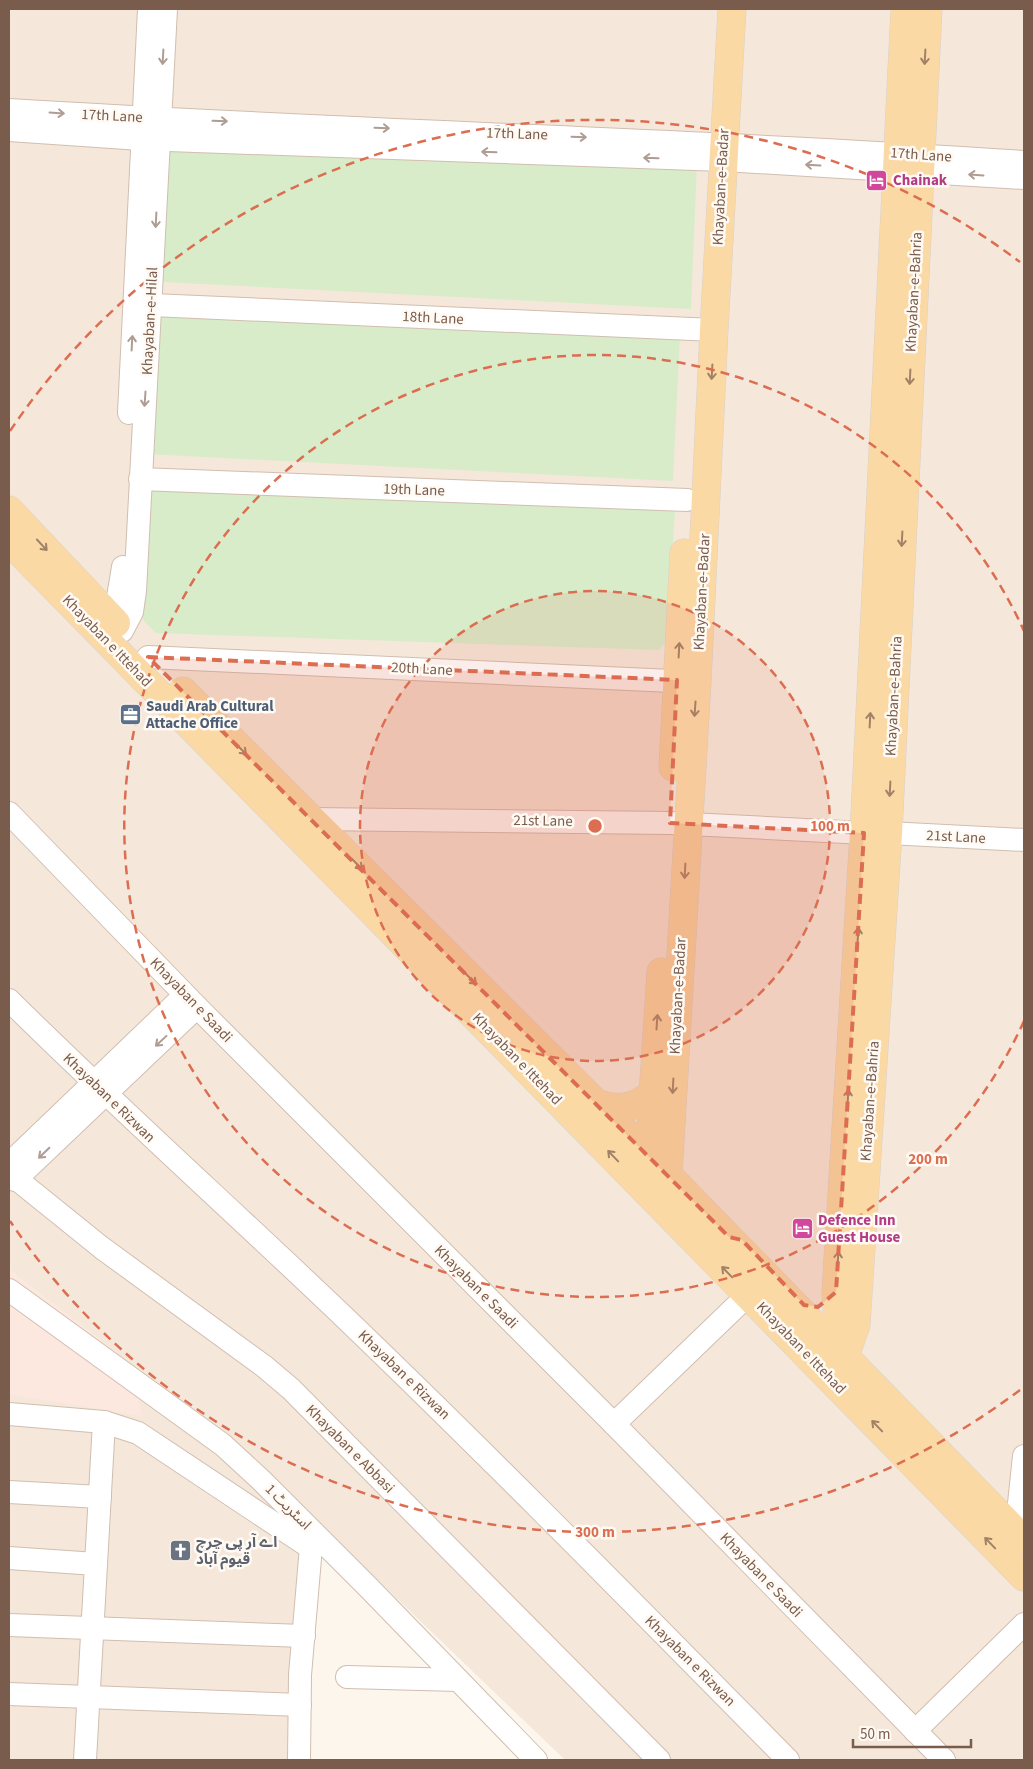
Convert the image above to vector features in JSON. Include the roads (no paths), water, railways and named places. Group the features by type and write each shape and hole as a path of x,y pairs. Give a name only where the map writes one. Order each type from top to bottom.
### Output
{"main road":[{"name":"Khayaban-e-Badar","path":"658,1166 687,681 715,151 714,9"},
{"name":"Khayaban-e-Badar","path":"715,151 732,9"},
{"name":"Khayaban-e-Bahria","path":"905,9 909,163"},
{"name":"Khayaban-e-Bahria","path":"833,1352 847,1294 876,833 909,163 928,9"},
{"name":"Khayaban-e-Badar","path":"687,681 688,500 705,330"},
{"name":"Khayaban e Ittehad","path":"9,510 148,657 729,1237 833,1352 1024,1577"},
{"name":"Khayaban e Ittehad","path":"9,542 749,1294 833,1352 892,1407 1020,1536"},
{"name":"Khayaban-e-Badar","path":"658,1166 653,1092 679,823"},
{"path":"594,1103 622,1109 634,1106 653,1092"},
{"path":"729,1237 742,1240 804,1305 818,1307 847,1294 869,1367 875,1382 892,1407"}],"street":[{"path":"115,623 122,576 151,129 149,9"},
{"name":"Khayaban-e-Hilal","path":"115,623 132,612 134,600 152,305 151,129 166,9"},
{"name":"17th Lane","path":"9,110 151,129"},
{"name":"17th Lane","path":"9,130 151,129 715,151 909,163 1024,178"},
{"name":"17th Lane","path":"909,163 1024,162"},
{"name":"18th Lane","path":"152,305 705,330"},
{"name":"19th Lane","path":"140,479 688,500"},
{"name":"20th Lane","path":"148,657 687,681"},
{"name":"Khayaban e Saadi","path":"9,813 191,1001 614,1424 944,1760"},
{"name":"21st Lane","path":"312,819 679,823 1024,840"},
{"name":"Khayaban e Rizwan","path":"9,1000 98,1089 342,1315 542,1511 788,1760"},
{"path":"11,1173 191,1001"},
{"name":"Khayaban e Abbasi","path":"11,1173 102,1248 265,1366 291,1389 659,1760"},
{"name":"اسٹریٹ 1","path":"9,1290 223,1445 312,1540 458,1680 536,1760"},
{"path":"614,1424 749,1294"},
{"path":"9,1414 104,1422 138,1433 312,1540 304,1636 299,1760"},
{"path":"85,1760 104,1422"},
{"path":"1020,1536 1024,1456"},
{"path":"9,1492 100,1497"},
{"path":"9,1558 96,1564"},
{"path":"915,1731 1024,1624"},
{"path":"9,1625 93,1630 304,1636"},
{"path":"347,1677 458,1680"},
{"path":"9,1694 300,1705"}],"place":[{"name":"Chainak","path":"877,180"},
{"name":"Saudi Arab Cultural Attache Office","path":"130,715"},
{"name":"Defence Inn Guest House","path":"802,1229"},
{"name":"اے آر پی چرچ قیوم آباد","path":"180,1551"}]}
